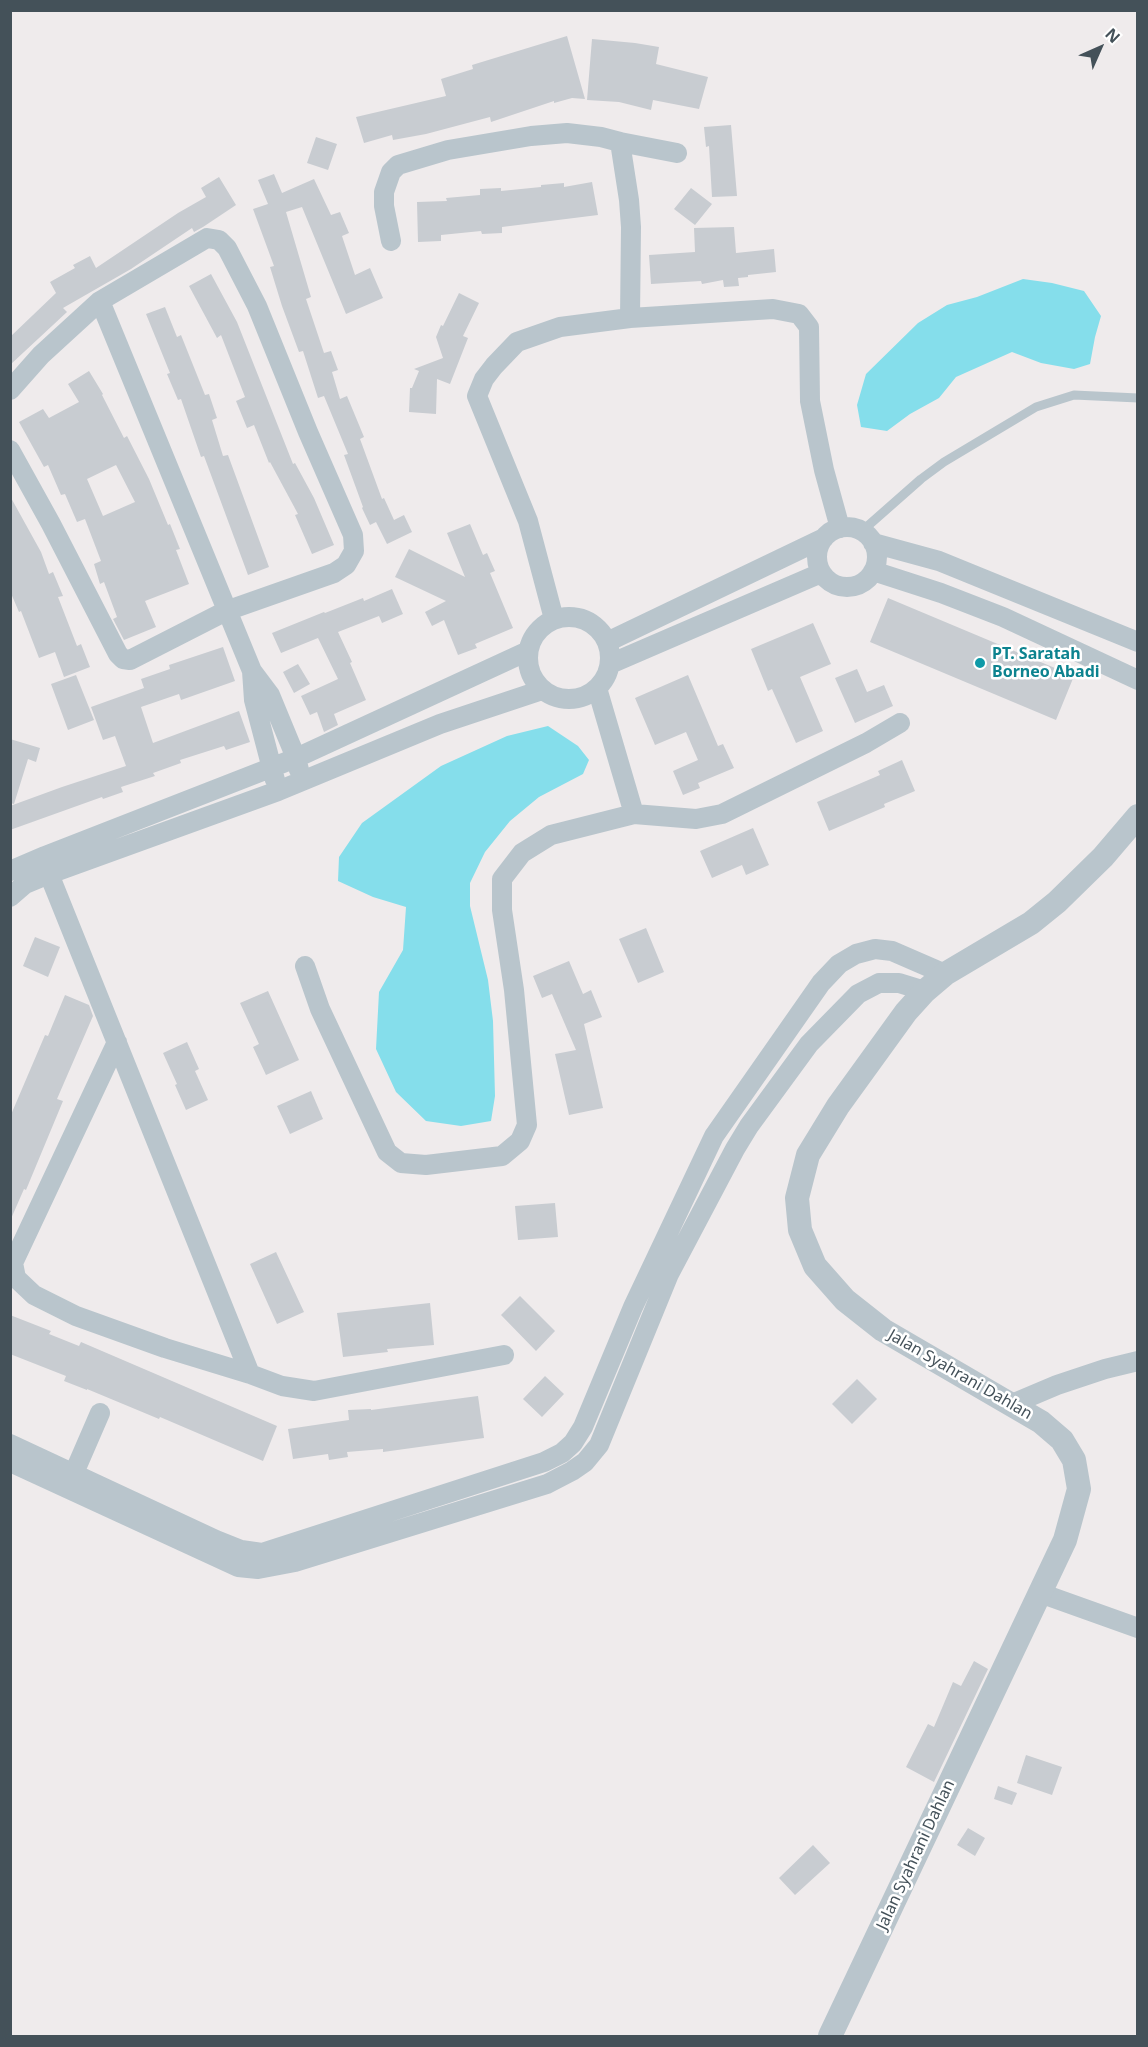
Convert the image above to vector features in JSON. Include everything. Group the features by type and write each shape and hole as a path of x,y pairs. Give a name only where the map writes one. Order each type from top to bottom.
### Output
{"street":[{"path":"391,242 384,206 384,192 391,172 398,165 448,150 567,132 676,153"},
{"path":"620,142 631,227 630,318"},
{"path":"10,390 41,355 100,301 207,238 219,240 228,248 257,306 353,535 354,551 346,565 334,573 226,610 130,660 123,659 118,654 10,450"},
{"path":"100,301 252,671 270,695 296,758 301,780"},
{"path":"554,619 528,521 477,396 489,373 518,342 560,327 630,318 772,309 799,315 809,327 810,401 824,470 832,533"},
{"path":"607,642 832,533 854,528 867,537 939,561 1137,642"},
{"path":"832,533 818,547 817,557 821,573 840,586 859,585 873,571 877,557 867,537"},
{"path":"873,571 941,593 1003,617 1137,680"},
{"path":"610,664 821,573"},
{"path":"575,617 595,626 607,642 610,664 607,675 588,695 572,699 556,697 542,690 530,672 528,651 537,632 554,619 575,617"},
{"path":"10,871 296,758 528,651"},
{"path":"252,671 254,700 270,768 278,791"},
{"path":"597,688 634,814"},
{"path":"10,897 25,884 49,874 278,791 440,724 542,690"},
{"path":"305,966 320,1009 387,1152 401,1163 426,1165 502,1156 520,1141 527,1125 514,990 502,910 502,879 522,853 551,835 634,814 696,819 722,814 866,743 900,723"},
{"name":"Jalan Syahrani Dahlan","path":"830,2037 1065,1540 1079,1489 1074,1460 1062,1440 1041,1422 883,1330 845,1300 815,1266 800,1230 797,1198 808,1155 838,1106 906,1012 925,991 945,975 1031,923 1048,909 1103,856 1137,816"},
{"path":"49,874 250,1374"},
{"path":"10,1444 216,1540 241,1550 262,1553 544,1462 562,1453 573,1443 583,1427 633,1307 714,1136 821,983 839,963 856,954 875,949 892,951 945,975"},
{"path":"10,1462 238,1567 258,1569 295,1562 535,1487 572,1471 585,1462 599,1445 669,1274 735,1149 749,1126 809,1044 858,994 879,983 899,983 925,991"},
{"path":"806,1006 829,1023"},
{"path":"117,1042 13,1263 16,1278 34,1295 76,1316 282,1386 314,1390 504,1354"},
{"path":"1012,1404 1057,1385 1137,1361"},
{"path":"74,1473 100,1413"},
{"path":"1040,1593 1137,1628"}],"lane":[{"path":"867,537 921,479 944,462 1036,407 1074,395 1137,398"}],"water":[{"path":"1023,279 1084,291 1101,316 1090,364 1074,369 1041,363 1012,352 956,377 939,398 910,414 887,431 861,427 857,405 866,374 918,323 947,305 977,297"},
{"path":"548,726 578,746 589,760 583,774 539,797 510,821 485,852 470,883 470,906 488,980 493,1021 495,1096 491,1121 461,1126 426,1121 396,1092 376,1049 379,992 403,950 406,907 373,897 338,881 339,857 362,823 441,766 507,736"}],"building":[{"path":"567,36 585,99 572,98 554,103 554,101 491,122 490,117 426,134 393,140 392,135 364,143 356,117 446,96 441,79 473,69 472,65"},
{"path":"592,39 659,47 656,64 708,77 699,109 653,100 651,110 619,102 587,100"},
{"path":"731,125 737,196 712,197 709,146 706,147 704,127"},
{"path":"316,137 337,144 328,170 307,163"},
{"path":"274,174 282,193 314,179 331,215 340,212 349,233 342,236 355,275 370,268 383,298 346,314 302,207 286,212 311,297 306,299 324,353 331,351 338,370 332,372 340,399 347,396 364,437 360,439 382,499 384,498 394,520 404,515 412,532 387,544 376,522 370,525 362,508 344,455 348,454 324,396 318,398 303,351 299,352 282,306 270,267 274,266 253,209 268,204 258,180"},
{"path":"219,177 236,205 194,232 192,228 131,269 63,308 67,312 10,365 10,337 56,293 50,282 75,268 73,265 90,256 96,268 206,197 201,188"},
{"path":"592,182 598,215 502,227 502,233 482,234 481,231 441,235 441,241 418,242 417,202 447,201 446,198 480,195 480,189 501,188 501,191 564,183 564,187"},
{"path":"691,188 712,204 695,225 674,209"},
{"path":"734,227 736,253 774,249 776,272 738,278 739,286 724,287 723,280 702,284 701,281 651,284 649,255 695,252 694,228"},
{"path":"211,274 237,322 293,464 295,463 314,498 334,545 312,554 295,515 298,514 269,463 254,425 247,428 236,401 245,397 221,335 217,338 189,286"},
{"path":"459,293 479,303 463,336 468,338 450,384 437,379 436,414 409,412 410,388 419,371 414,369 443,358 436,337"},
{"path":"165,307 177,337 181,335 205,395 209,394 217,418 212,420 223,456 228,455 269,567 248,575 204,456 201,457 181,399 178,400 167,374 170,373 146,314"},
{"path":"89,371 103,394 124,438 127,436 149,479 168,525 170,524 180,549 176,550 189,584 145,601 156,627 124,640 113,619 117,617 104,582 100,584 94,564 101,561 85,519 77,522 65,494 61,495 48,465 44,467 19,422 43,409 49,418 79,402 68,384","holes":["116,465 135,502 103,516 87,479"]},
{"path":"10,496 41,552 49,574 53,572 63,596 58,597 77,646 81,644 90,667 64,677 55,652 39,658 21,611 19,612 10,591"},
{"path":"470,524 483,555 487,553 495,571 490,573 513,628 475,644 477,648 458,655 444,620 432,626 425,612 446,601 395,577 409,549 465,577 447,533"},
{"path":"392,589 403,614 382,623 379,616 338,632 366,700 334,714 338,725 324,732 317,712 310,715 301,696 338,679 318,638 281,653 272,633 324,612 363,598 364,601"},
{"path":"888,598 1074,676 1056,720 870,642"},
{"path":"813,623 831,664 800,677 823,731 796,743 772,689 768,691 751,649"},
{"path":"223,647 235,681 181,700 179,694 141,707 153,743 239,711 250,742 226,750 224,746 180,760 181,763 153,773 155,776 121,787 123,792 103,799 102,797 10,830 10,806 126,766 115,736 103,740 91,707 144,688 141,679 170,669 169,665"},
{"path":"298,664 310,684 294,693 283,672"},
{"path":"857,669 867,692 884,685 893,706 855,723 835,678"},
{"path":"76,675 94,720 68,730 51,684"},
{"path":"688,675 718,746 723,744 734,768 698,783 700,788 683,795 673,771 698,760 686,732 655,745 635,698"},
{"path":"10,739 40,748 36,762 28,759 14,804 10,803"},
{"path":"902,760 915,791 884,804 885,807 829,831 817,802 880,775 878,771"},
{"path":"753,828 769,865 746,875 742,865 712,878 700,851"},
{"path":"646,928 664,972 638,983 619,939"},
{"path":"35,937 60,947 48,977 23,966"},
{"path":"569,961 583,994 591,990 602,1017 584,1024 603,1108 569,1115 555,1054 576,1050 552,994 542,998 533,976"},
{"path":"268,991 299,1060 266,1075 253,1047 259,1044 240,1003"},
{"path":"65,995 89,1005 93,1016 57,1099 63,1101 26,1190 24,1189 10,1221 10,1117"},
{"path":"187,1042 199,1069 195,1071 208,1100 186,1110 163,1053"},
{"path":"311,1091 323,1119 290,1134 277,1106"},
{"path":"555,1203 558,1237 518,1240 515,1206"},
{"path":"276,1252 304,1312 277,1324 250,1264"},
{"path":"520,1296 555,1331 536,1351 501,1315"},
{"path":"430,1303 434,1345 387,1349 388,1352 343,1357 337,1313"},
{"path":"10,1315 51,1331 49,1334 79,1346 81,1342 277,1426 263,1461 160,1417 159,1419 64,1381 66,1376 10,1354"},
{"path":"545,1376 564,1394 542,1417 523,1399"},
{"path":"857,1379 877,1399 852,1424 832,1404"},
{"path":"478,1396 484,1438 383,1452 383,1449 347,1452 348,1457 329,1460 328,1454 293,1459 288,1429 349,1420 348,1410 371,1410"},
{"path":"974,1661 988,1669 934,1782 906,1767 928,1724 934,1727 953,1682 961,1686"},
{"path":"1026,1755 1062,1767 1052,1795 1017,1783"},
{"path":"998,1786 1017,1793 1012,1805 994,1799"},
{"path":"968,1828 985,1838 975,1856 957,1845"},
{"path":"813,1845 830,1863 795,1895 779,1878"}],"place":[{"name":"PT. Saratah Borneo Abadi","path":"980,663"}]}
